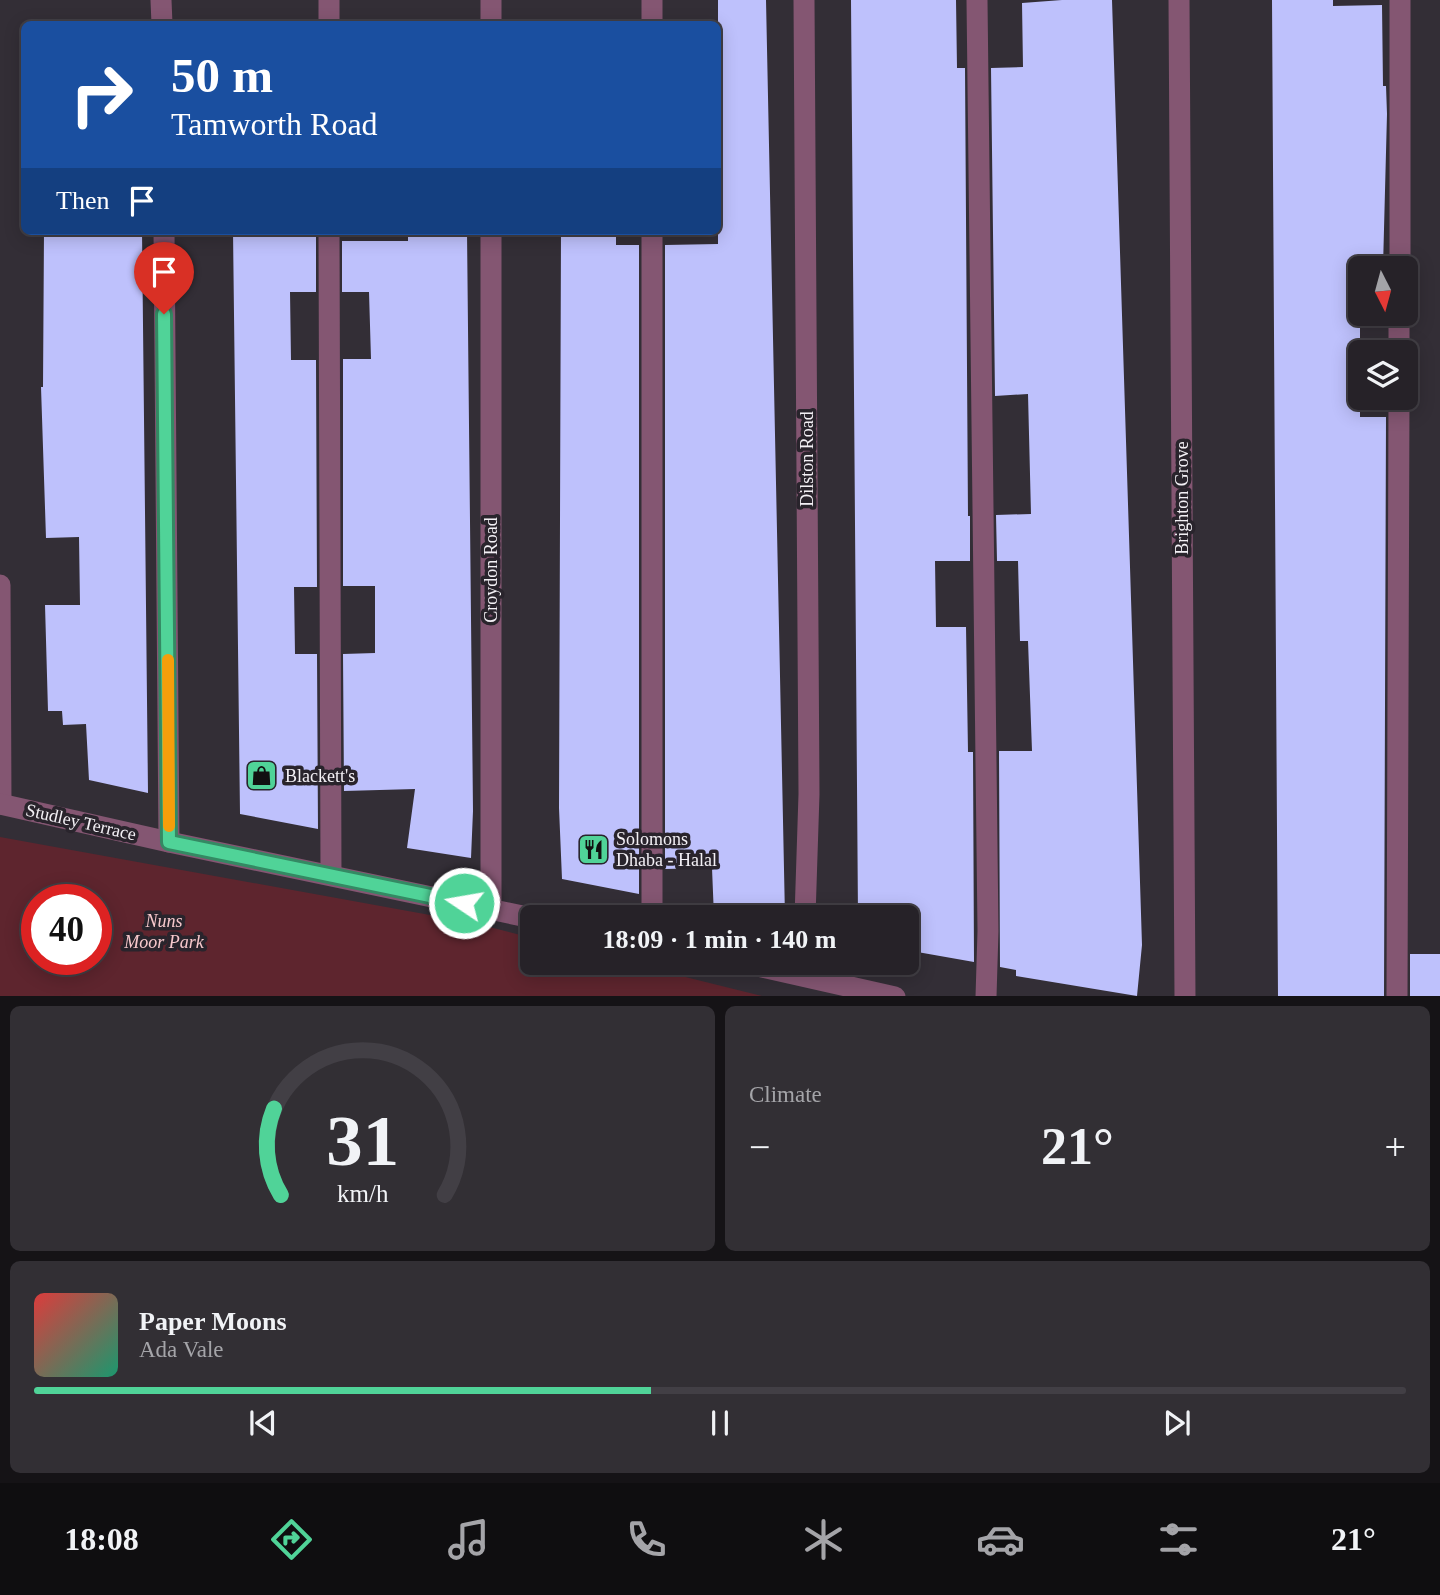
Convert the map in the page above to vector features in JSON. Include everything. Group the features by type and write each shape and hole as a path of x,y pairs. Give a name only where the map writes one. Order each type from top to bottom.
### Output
{"street":[{"path":"161,0 162,21"},
{"path":"329,0 329,21"},
{"path":"491,0 491,21"},
{"path":"652,0 652,21"},
{"name":"Dilston Road","path":"804,0 809,794 805,905"},
{"path":"977,0 988,931 986,996"},
{"name":"Brighton Grove","path":"1179,0 1185,996"},
{"path":"1399,256 1401,0"},
{"path":"164,235 169,842"},
{"path":"329,235 331,875"},
{"name":"Croydon Road","path":"491,235 491,909"},
{"path":"652,235 652,905"},
{"path":"1397,996 1399,410"},
{"path":"0,585 1,804"},
{"name":"Studley Terrace","path":"1,804 520,915"},
{"path":"824,975 895,996"}],"green space":[{"name":"Nuns Moor Park","path":"0,837 474,923 520,935 520,975 677,975 762,996 0,996"}],"building":[{"path":"718,0 766,0 785,905 714,905 712,868 665,869 665,245 718,244 718,235 721,235 721,21 718,21"},
{"path":"851,0 956,0 957,68 965,68 970,561 935,561 936,627 966,627 968,752 973,752 974,962 919,952 919,905 858,905"},
{"path":"1112,0 1142,945 1137,996 1016,976 1016,970 1000,967 999,751 1032,751 1028,641 1020,641 1018,561 997,561 996,515 1031,514 1028,394 995,396 991,68 1023,67 1022,3"},
{"path":"1272,0 1333,0 1333,6 1382,5 1383,86 1386,86 1387,114 1383,256 1348,256 1348,326 1360,326 1360,340 1348,340 1348,410 1360,410 1360,417 1386,417 1384,996 1278,996"},
{"path":"44,235 142,235 148,793 89,780 86,724 63,725 62,711 48,711 45,605 80,605 79,537 46,538"},
{"path":"233,235 316,235 316,292 290,292 291,360 316,360 317,587 294,587 295,654 317,654 318,829 240,814"},
{"path":"408,235 467,235 473,811 471,858 407,848 415,789 344,791 343,654 375,653 375,586 343,586 343,359 371,359 369,292 342,292 342,241 408,241"},
{"path":"561,235 616,235 616,245 639,245 639,894 562,879 559,808"},
{"path":"1410,954 1440,954 1440,996 1410,996"}],"slow traffic":[{"path":"168,660 169,826"}],"place":[{"name":"Blackett's","path":"262,776"},
{"name":"Solomons Dhaba - Halal","path":"593,849"}],"route":[{"path":"164,314 169,842 464,903"}]}
